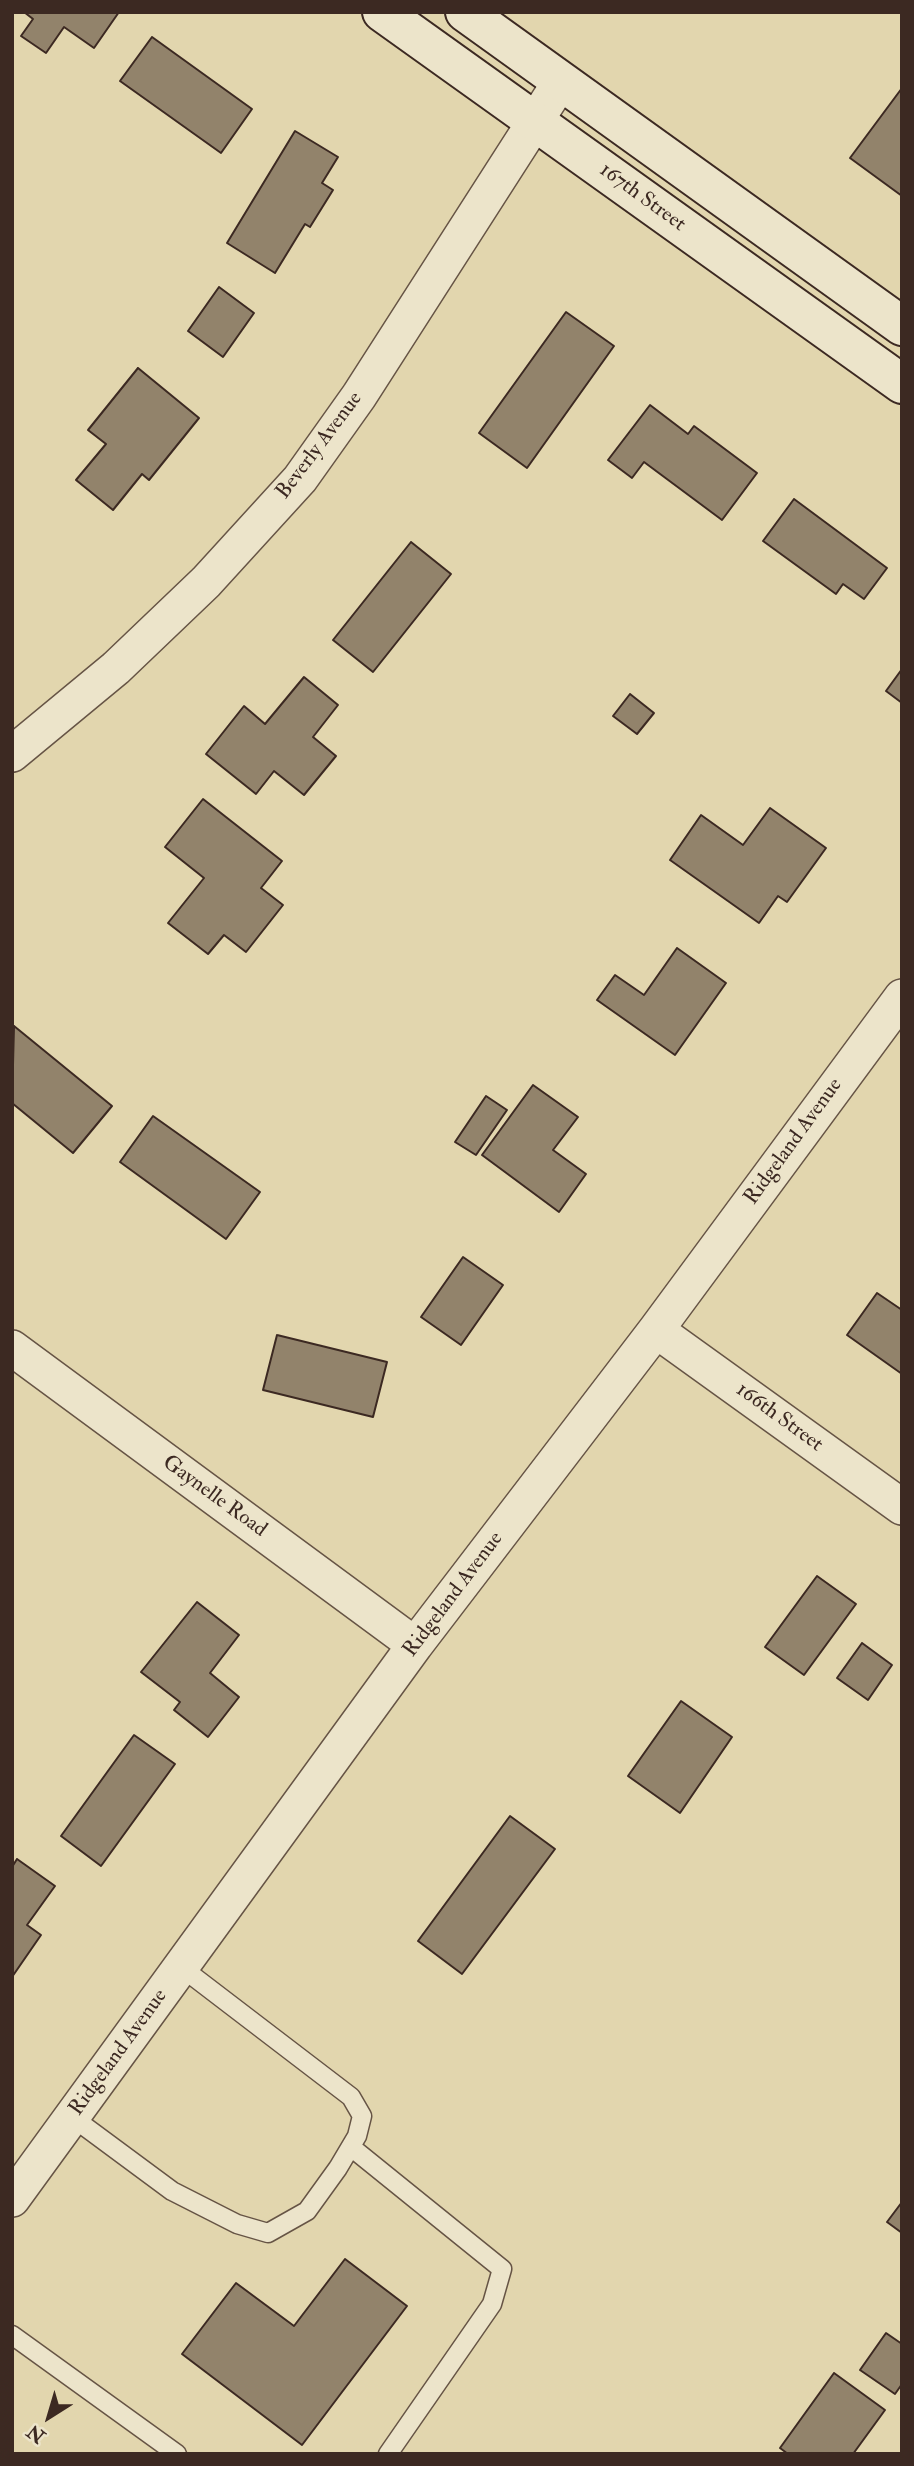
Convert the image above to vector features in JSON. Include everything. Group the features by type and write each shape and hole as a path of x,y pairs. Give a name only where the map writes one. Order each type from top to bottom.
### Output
{"main road":[{"name":"167th Street","path":"382,12 902,384"},
{"path":"465,12 902,326"}],"street":[{"name":"Beverly Avenue","path":"12,754 116,668 206,582 300,479 359,396 561,81"},
{"name":"Ridgeland Avenue","path":"12,2199 415,1646 656,1330 902,997"},
{"name":"166th Street","path":"656,1330 902,1507"},
{"name":"Gaynelle Road","path":"12,1348 415,1646"}],"lane":[{"path":"72,2117 172,2191 237,2224 268,2233 307,2211 358,2136 362,2116 351,2098 181,1967"},
{"path":"351,2147 502,2269 492,2304 388,2454"},
{"path":"12,2335 177,2454"}],"building":[{"path":"24,12 119,12 94,48 64,27 46,53 21,36 33,19"},
{"path":"152,37 252,109 221,153 120,81"},
{"path":"902,88 902,196 850,158"},
{"path":"295,131 338,157 322,183 333,190 310,227 305,224 275,273 227,243"},
{"path":"219,287 254,313 223,357 188,331"},
{"path":"566,312 614,346 527,468 479,433"},
{"path":"138,368 199,418 149,480 142,474 113,510 76,480 106,444 88,430"},
{"path":"650,405 688,434 694,426 757,473 722,520 644,462 632,478 608,460"},
{"path":"794,499 887,568 864,599 843,584 836,594 763,541"},
{"path":"411,542 451,574 373,672 333,640"},
{"path":"902,669 902,703 886,691"},
{"path":"304,677 338,705 313,737 336,756 304,795 274,771 256,794 206,754 244,706 265,724"},
{"path":"630,694 654,713 637,734 613,716"},
{"path":"203,799 282,861 261,888 283,905 246,952 224,935 208,954 168,923 204,878 165,847"},
{"path":"770,808 826,848 787,902 778,896 759,923 670,860 701,815 743,845"},
{"path":"677,948 726,983 675,1055 597,1000 615,975 644,995"},
{"path":"14,1026 112,1106 73,1153 12,1103"},
{"path":"533,1085 578,1117 553,1150 586,1174 559,1212 482,1155"},
{"path":"486,1096 507,1110 476,1155 455,1142"},
{"path":"153,1116 260,1192 226,1239 120,1162"},
{"path":"463,1257 503,1285 461,1345 421,1317"},
{"path":"877,1293 902,1310 902,1374 847,1335"},
{"path":"277,1335 387,1362 373,1417 263,1390"},
{"path":"817,1576 856,1604 804,1675 765,1647"},
{"path":"197,1602 239,1635 210,1673 239,1697 208,1737 174,1710 180,1702 141,1672"},
{"path":"862,1643 892,1665 868,1700 837,1678"},
{"path":"681,1701 732,1737 680,1813 628,1776"},
{"path":"134,1735 175,1764 101,1866 61,1836"},
{"path":"510,1816 555,1849 462,1974 418,1941"},
{"path":"17,1859 55,1886 27,1925 41,1935 12,1977 12,1867"},
{"path":"902,2202 902,2233 887,2222"},
{"path":"345,2259 407,2306 302,2445 182,2354 236,2283 294,2326"},
{"path":"886,2333 902,2344 902,2384 895,2394 860,2370"},
{"path":"834,2373 885,2410 853,2454 788,2454 780,2448"}]}
